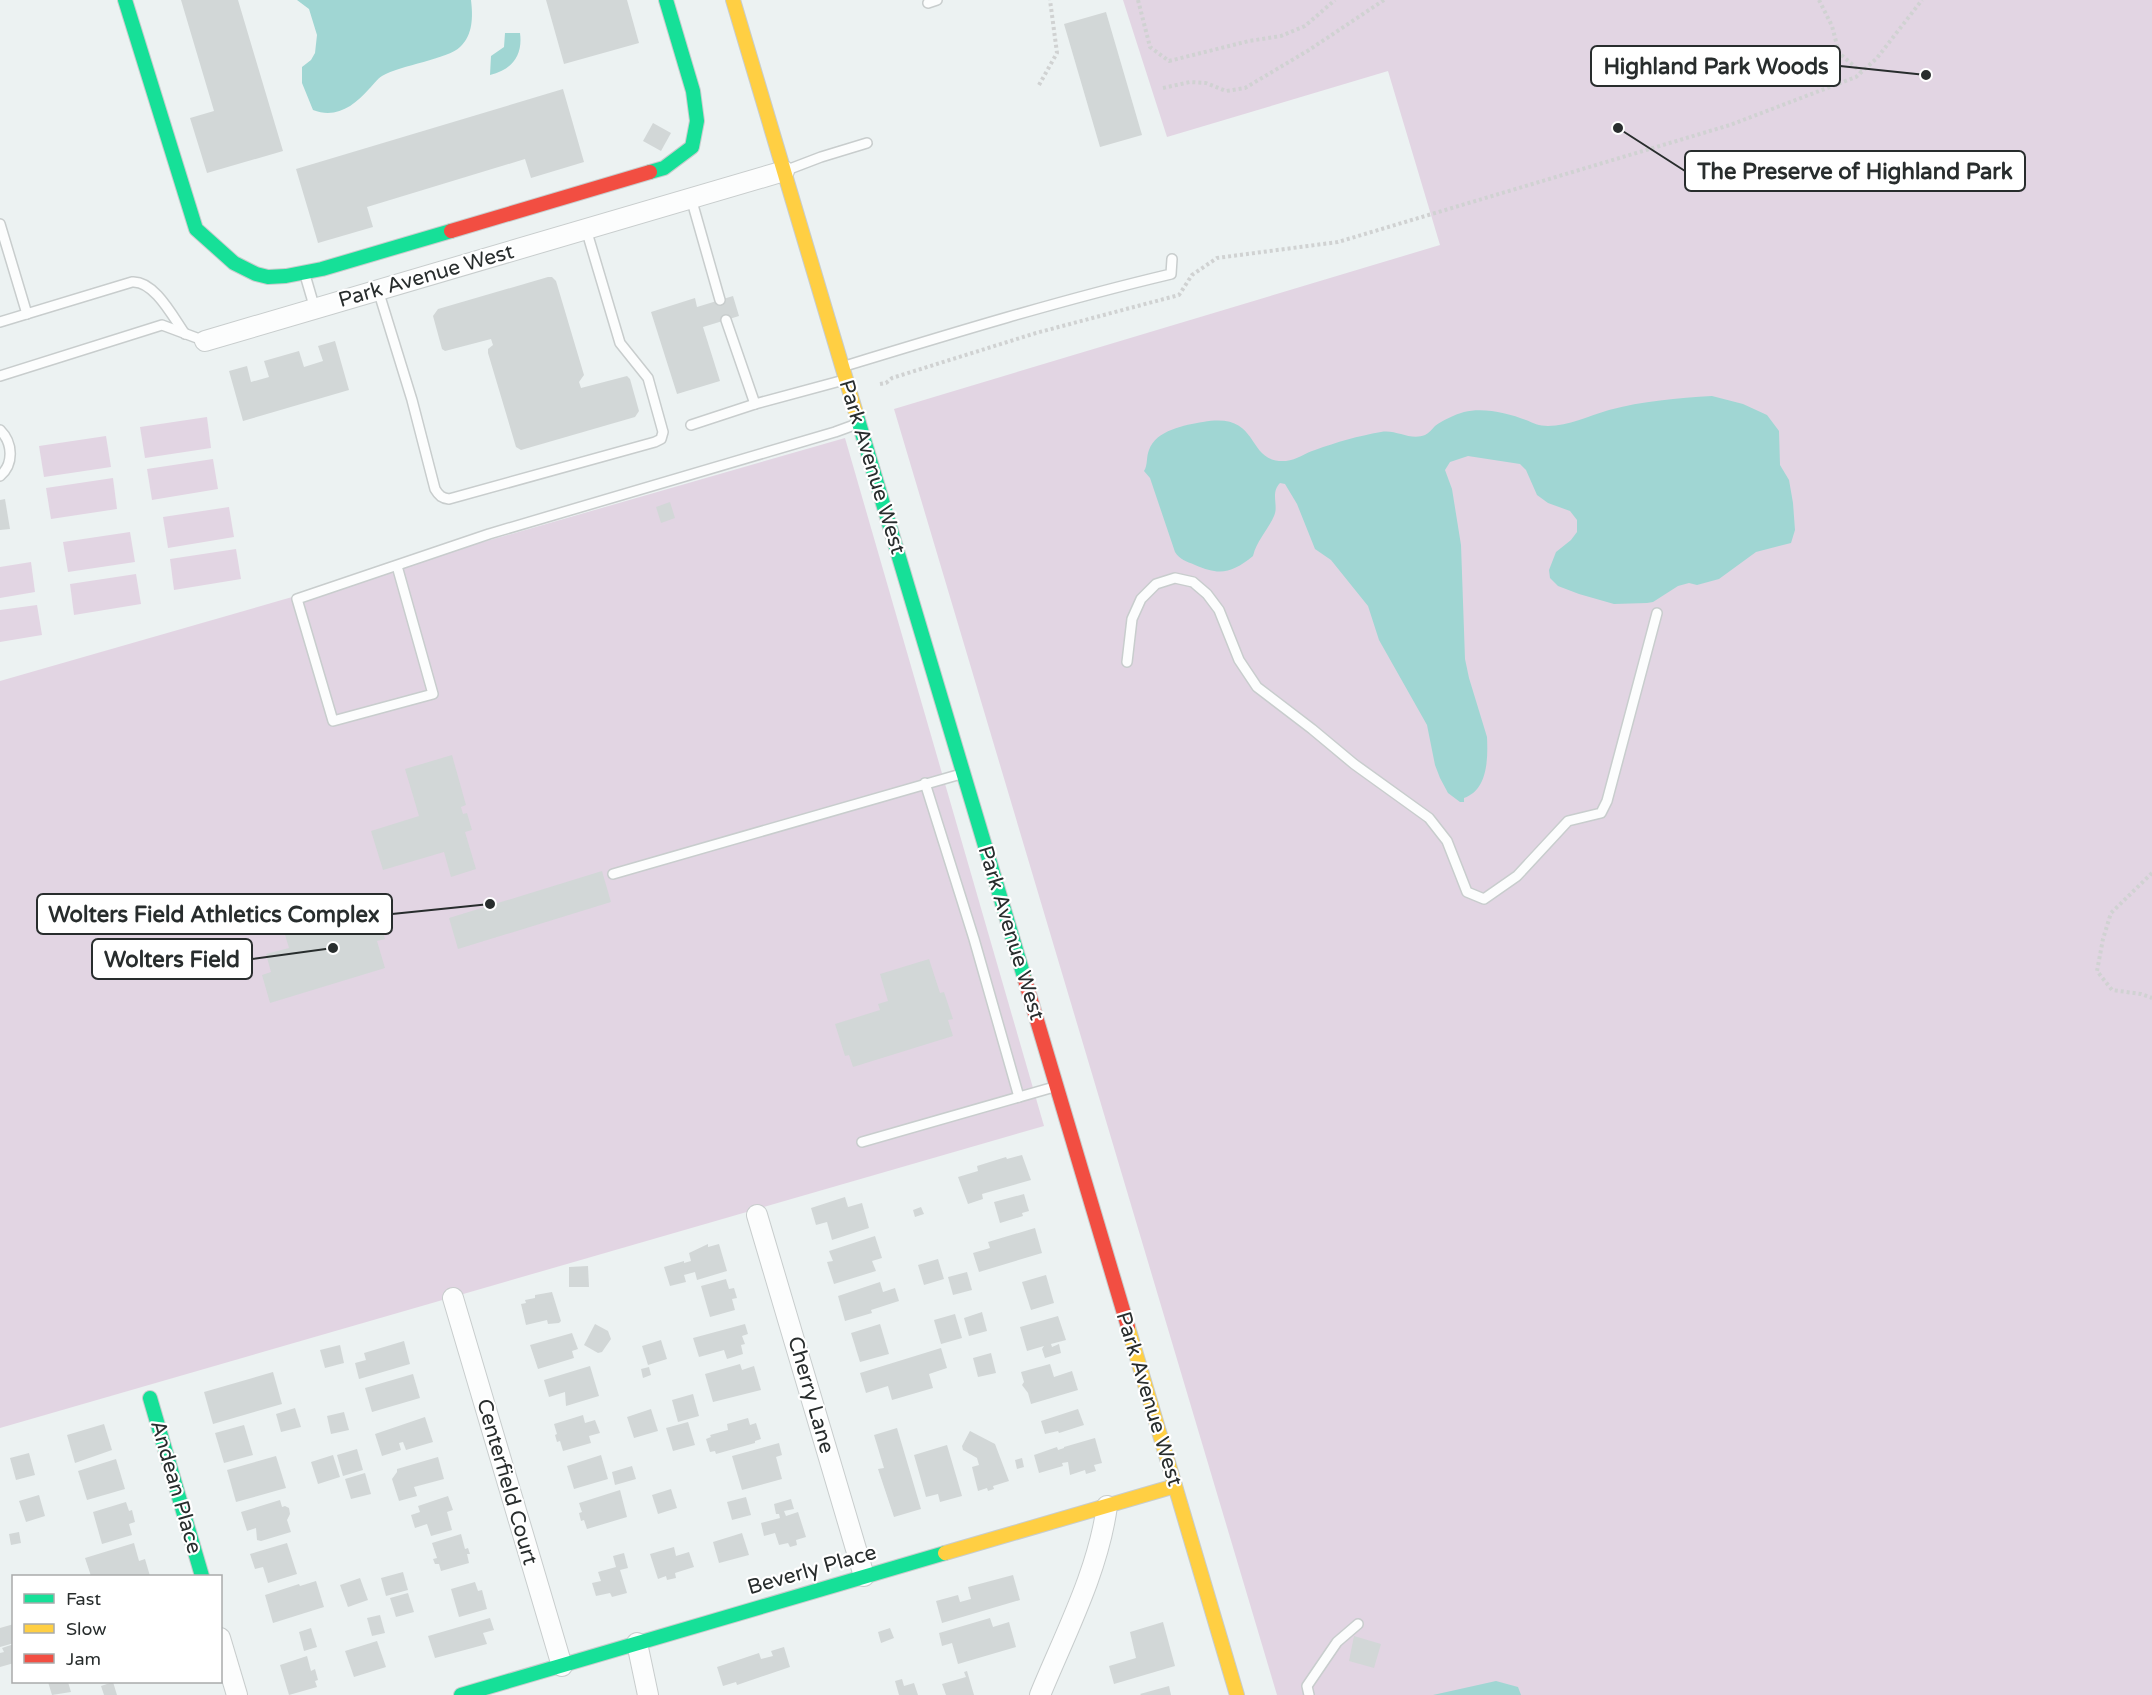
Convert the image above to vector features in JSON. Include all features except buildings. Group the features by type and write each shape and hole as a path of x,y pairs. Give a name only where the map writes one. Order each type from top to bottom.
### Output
{"street":[{"path":"125,0 196,229 221,255 249,273 280,277 345,262 664,168 692,147 697,121 693,91 666,0"},
{"name":"Park Avenue West","path":"733,0 1237,1695"},
{"name":"Park Avenue West","path":"205,341 784,171"},
{"name":"Cherry Lane","path":"757,1215 864,1576"},
{"name":"Centerfield Court","path":"453,1298 561,1666"},
{"name":"Andean Place","path":"150,1398 202,1575"},
{"name":"Beverly Place","path":"461,1695 1175,1486"},
{"path":"1040,1695 1092,1571 1107,1506"},
{"path":"637,1643 648,1695"},
{"path":"222,1645 237,1695"}],"lane":[{"path":"784,171 867,143"},
{"path":"691,198 720,300"},
{"path":"0,224 27,314"},
{"path":"378,290 438,495 449,499 656,442 661,439 663,432 653,390 648,378 620,343 586,229"},
{"path":"691,425 979,325 1171,274 1172,259"},
{"path":"304,272 315,309"},
{"path":"0,322 140,281 150,286 185,334"},
{"path":"726,320 755,404"},
{"path":"0,376 162,325 205,341"},
{"path":"397,566 433,694 333,721 297,599 489,534 837,432 859,423"},
{"path":"0,430 11,452 7,470 0,476"},
{"path":"1128,662 1132,619 1141,599 1156,584 1175,578 1193,582 1208,594 1219,610 1239,660 1257,687 1354,765 1429,818 1447,841 1467,892 1484,899 1517,876 1568,821 1601,813 1657,613"},
{"path":"613,874 963,773"},
{"path":"925,783 974,939 1019,1097"},
{"path":"862,1142 1056,1086"},
{"path":"1309,1695 1307,1686 1337,1642 1358,1624"}],"path":[{"path":"1039,85 1057,53 1050,0"},
{"path":"1138,0 1150,47 1169,61 1249,41 1281,36 1305,26 1335,0"},
{"path":"1163,88 1190,82 1206,83 1226,91 1245,88 1310,50 1384,0"},
{"path":"1819,0 1832,26 1839,53 1828,87"},
{"path":"880,384 892,378 1036,333 1179,295 1192,275 1217,258 1338,242 1730,125 1856,77 1877,58 1922,0"},
{"path":"1839,53 1861,72"},
{"path":"2152,873 2111,913 2097,971 2112,990 2152,998"}],"shaded area":[{"path":"1123,0 2152,0 2152,1695 1277,1695 894,409 1440,245 1388,71 1167,137"},
{"path":"207,417 211,448 145,458 140,427"},
{"path":"106,436 111,467 44,477 39,446"},
{"path":"845,438 1044,1126 0,1428 0,681"},
{"path":"213,459 218,489 152,500 147,469"},
{"path":"113,478 117,509 51,519 46,488"},
{"path":"229,507 234,537 168,548 163,517"},
{"path":"130,532 135,562 68,572 63,542"},
{"path":"236,549 241,579 174,590 170,559"},
{"path":"31,562 35,592 0,598 0,567"},
{"path":"136,574 141,604 74,615 70,584"},
{"path":"37,605 42,635 0,642 0,610"}],"water":[{"path":"297,0 471,0 471,25 464,42 454,51 390,72 380,77 351,105 337,112 321,112 313,110 302,83 302,67 311,60 315,53 317,35 309,9"},
{"path":"505,33 520,33 518,55 510,65 490,75 491,56 504,47"},
{"path":"1712,396 1743,404 1767,415 1779,431 1780,465 1789,480 1795,530 1791,543 1756,552 1719,579 1697,585 1689,583 1678,586 1653,602 1614,604 1558,586 1550,578 1549,570 1556,552 1577,532 1577,520 1570,511 1548,503 1537,495 1526,470 1520,464 1468,456 1450,462 1445,470 1452,489 1461,545 1465,659 1487,737 1485,772 1482,781 1472,794 1464,798 1464,802 1460,802 1448,793 1440,778 1427,725 1379,640 1368,606 1331,560 1315,549 1297,504 1285,484 1280,483 1277,487 1274,516 1253,556 1232,569 1212,571 1183,560 1177,555 1150,478 1144,471 1149,450 1164,433 1203,422 1222,421 1235,424 1245,430 1264,455 1273,460 1286,461 1331,444 1372,434 1392,432 1414,437 1425,435 1445,420 1471,411 1495,412 1539,425 1556,426 1634,404"},
{"path":"1496,1681 1518,1687 1521,1695 1433,1695"}],"traffic: fast":[{"path":"125,0 196,229 234,263 256,274 268,277 286,276 322,269 451,231"},
{"path":"650,172 664,168 692,147 697,121 693,91 666,0"},
{"path":"856,413 1025,980"},
{"path":"150,1398 202,1575"},
{"path":"461,1695 945,1553"}],"traffic: slow":[{"path":"733,0 856,413"},
{"path":"1128,1327 1237,1695"},
{"path":"945,1553 1175,1486"}],"traffic: jam":[{"path":"451,231 650,172"},
{"path":"1025,980 1128,1327"}],"place":[{"name":"Highland Park Woods","path":"1926,75"},
{"name":"The Preserve of Highland Park","path":"1618,128"},
{"name":"Wolters Field Athletics Complex","path":"490,904"},
{"name":"Wolters Field","path":"333,948"}]}
